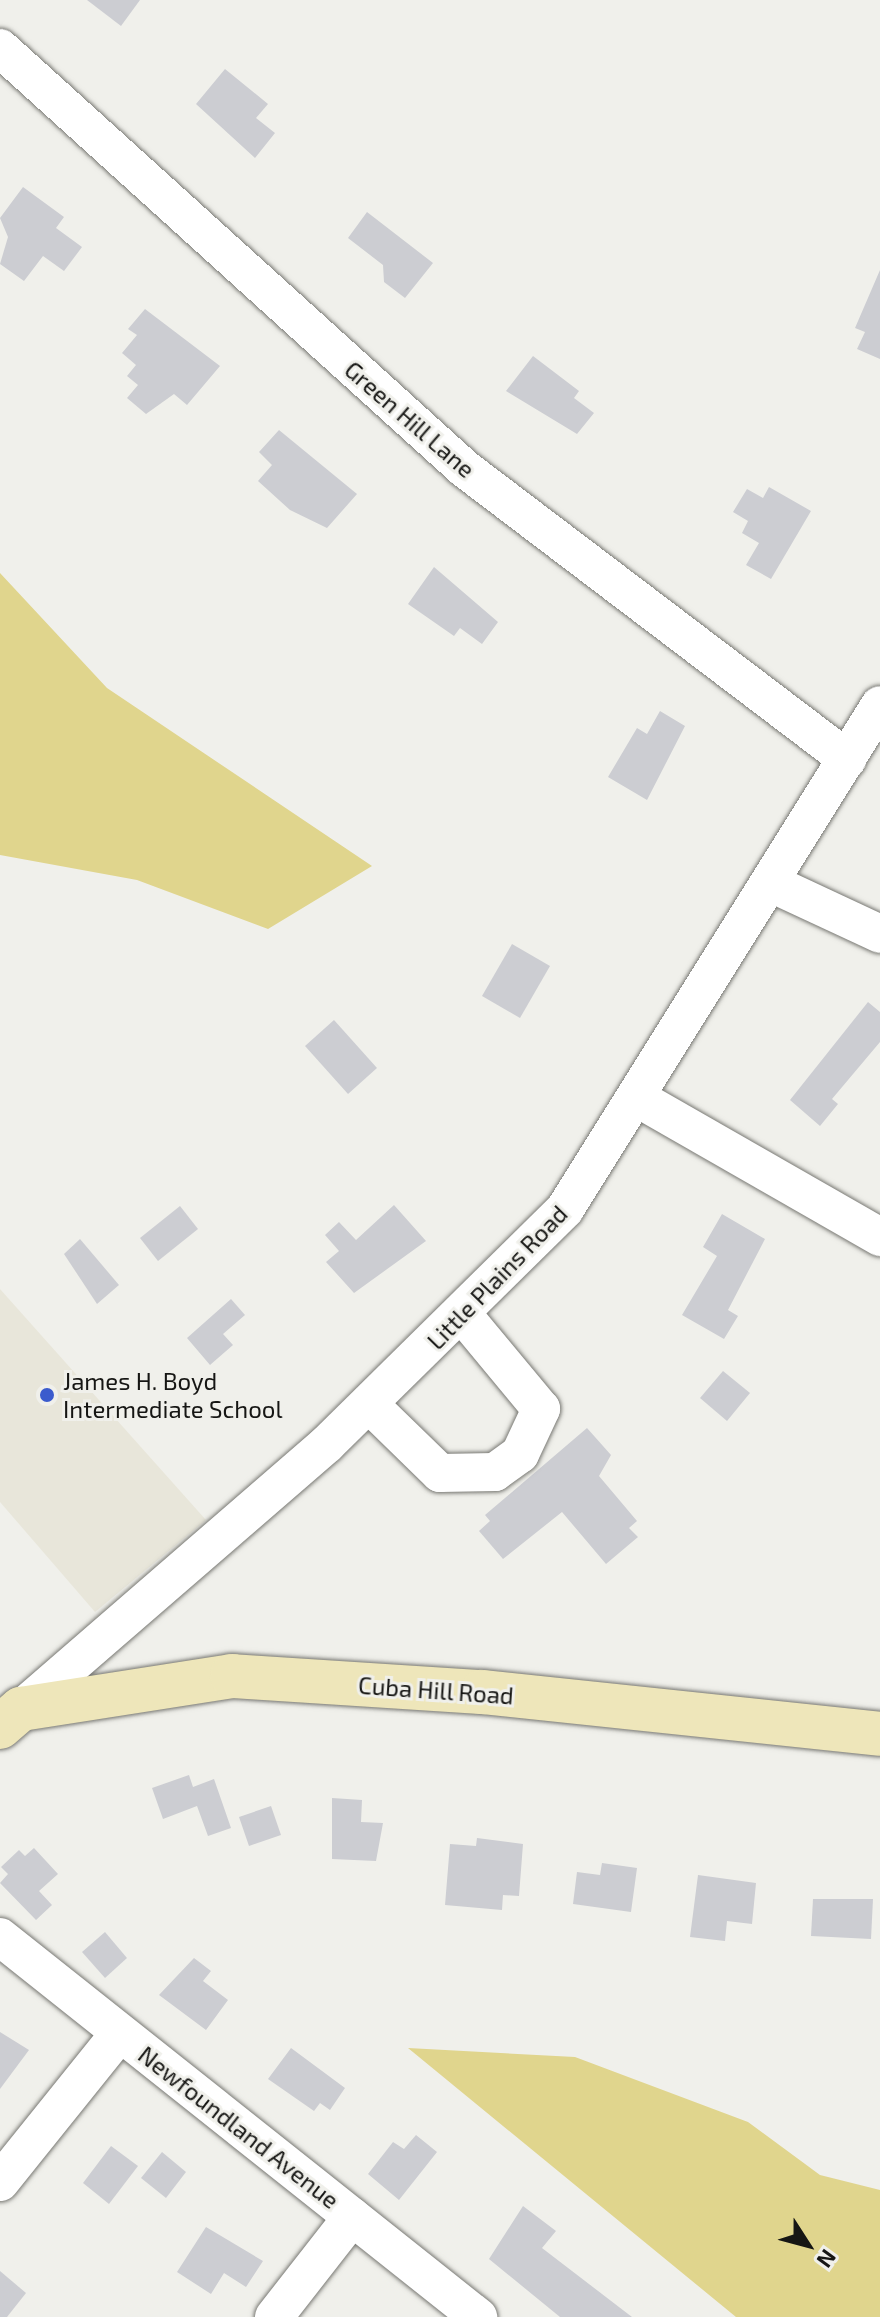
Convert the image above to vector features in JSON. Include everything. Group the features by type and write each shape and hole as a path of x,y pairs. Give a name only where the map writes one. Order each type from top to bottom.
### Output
{"main road":[{"name":"Cuba Hill Road","path":"11,1718 232,1676 482,1692 880,1734"}],"street":[{"name":"Green Hill Lane","path":"0,48 465,469 847,759"},
{"name":"Little Plains Road","path":"11,1718 369,1404 463,1315 565,1209 639,1099 880,705"},
{"path":"773,884 880,934"},
{"path":"639,1099 880,1237"},
{"path":"369,1404 440,1473 495,1472 520,1454 541,1409 463,1315"},
{"name":"Newfoundland Avenue","path":"0,1937 478,2317"},
{"path":"0,2182 120,2033"},
{"path":"274,2317 352,2217"}],"shaded area":[{"path":"0,573 107,688 372,866 268,929 137,880 0,855"},
{"name":"James H. Boyd Intermediate School","path":"0,1289 206,1520 95,1612 0,1502"},
{"path":"408,2048 575,2057 748,2122 820,2175 880,2190 880,2317 736,2317"}],"building":[{"path":"87,0 140,0 121,26"},
{"path":"225,69 268,104 256,118 275,133 255,158 196,104"},
{"path":"23,187 64,217 56,228 82,247 64,271 43,256 24,281 0,264 8,237 0,218"},
{"path":"367,212 433,263 405,298 384,282 383,265 348,238"},
{"path":"880,270 880,359 857,349 865,332 855,328"},
{"path":"145,309 220,366 187,405 174,394 146,414 127,398 138,385 127,376 136,365 122,353 137,335 128,329"},
{"path":"533,356 579,391 574,398 594,413 577,434 506,391"},
{"path":"279,430 357,494 327,528 290,510 258,481 272,465 259,452"},
{"path":"769,487 811,511 771,579 746,565 759,543 742,533 748,521 733,512 747,489 763,498"},
{"path":"434,567 498,622 482,644 460,628 454,636 408,604"},
{"path":"660,711 685,726 647,800 608,777 637,728 647,734"},
{"path":"512,944 550,966 520,1018 482,996"},
{"path":"868,1002 880,1012 880,1042 832,1099 838,1104 820,1126 790,1100"},
{"path":"334,1020 377,1068 348,1094 305,1046"},
{"path":"394,1205 426,1241 354,1293 326,1262 339,1251 325,1235 339,1222 356,1240"},
{"path":"180,1206 198,1229 158,1261 140,1238"},
{"path":"722,1214 765,1239 728,1310 738,1316 724,1339 682,1315 717,1256 703,1247"},
{"path":"80,1239 119,1285 97,1304 64,1254"},
{"path":"231,1299 245,1315 223,1334 233,1345 210,1365 187,1338"},
{"path":"723,1371 750,1393 727,1421 700,1398"},
{"path":"587,1428 611,1455 599,1476 637,1521 629,1528 638,1537 606,1564 562,1512 503,1559 479,1531 490,1521 485,1515"},
{"path":"189,1775 193,1787 214,1779 231,1828 208,1836 197,1806 163,1819 152,1788"},
{"path":"332,1798 362,1800 361,1822 383,1823 376,1861 332,1859"},
{"path":"271,1806 281,1835 249,1846 239,1817"},
{"path":"477,1838 523,1844 519,1896 503,1895 502,1910 445,1905 450,1844 476,1846"},
{"path":"34,1848 58,1874 39,1891 52,1905 36,1920 0,1883 8,1874 1,1867 19,1850 25,1856"},
{"path":"602,1863 637,1868 631,1912 573,1904 577,1872 600,1875"},
{"path":"698,1875 756,1883 752,1924 727,1921 725,1941 690,1937"},
{"path":"813,1899 873,1899 871,1939 811,1936"},
{"path":"105,1932 127,1958 105,1978 82,1952"},
{"path":"194,1958 211,1971 203,1981 228,2000 206,2030 159,1995"},
{"path":"0,2032 29,2050 0,2089"},
{"path":"291,2048 345,2088 330,2110 320,2103 314,2111 268,2079"},
{"path":"416,2135 437,2152 399,2200 368,2174 393,2142 404,2149"},
{"path":"111,2146 138,2166 109,2204 83,2183"},
{"path":"162,2152 186,2172 166,2198 141,2178"},
{"path":"523,2206 556,2231 542,2248 632,2317 560,2317 489,2259"},
{"path":"206,2227 263,2261 246,2287 224,2273 211,2294 177,2272"},
{"path":"0,2271 26,2293 7,2317 0,2317"}],"place":[{"name":"James H. Boyd Intermediate School","path":"47,1395"}]}
